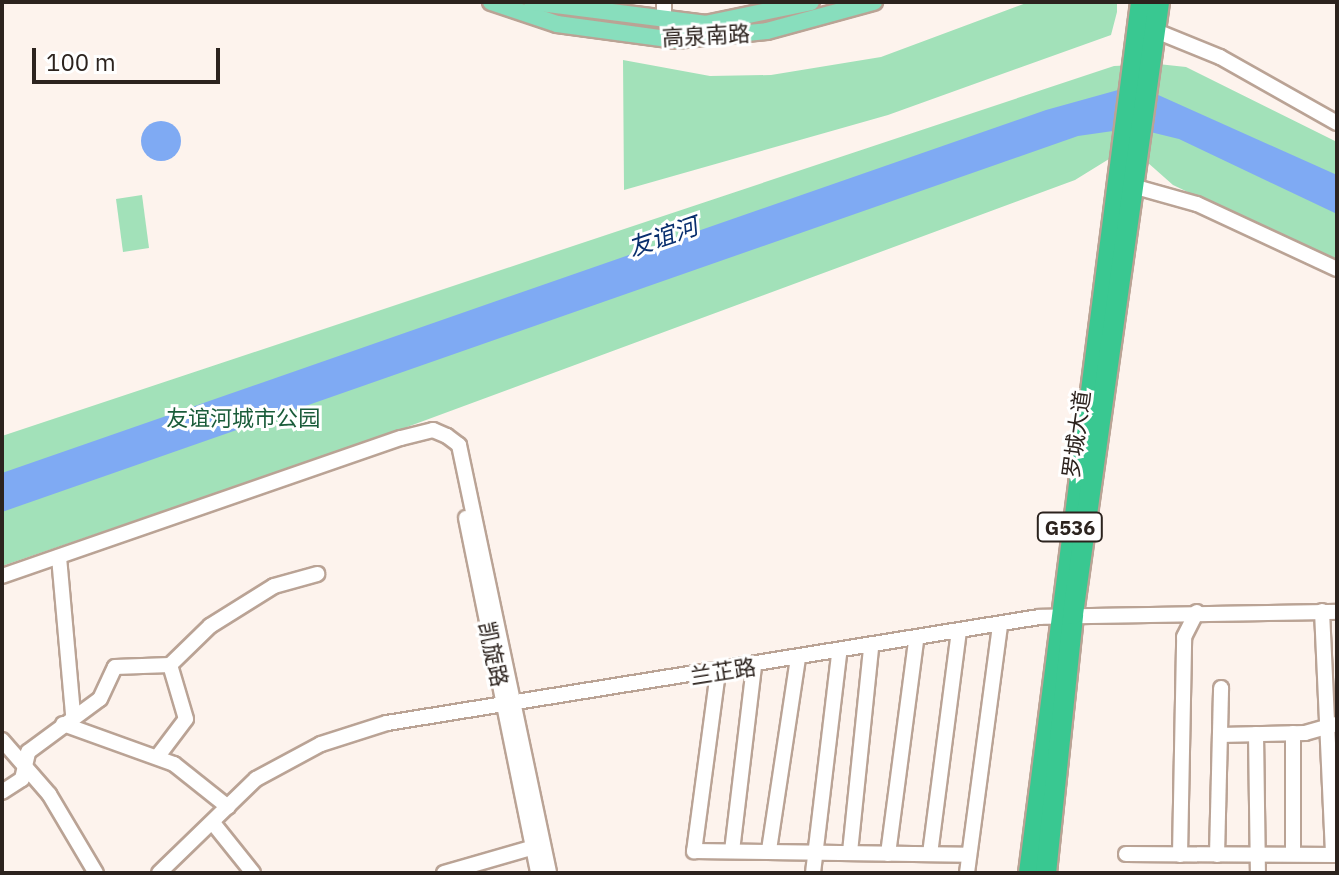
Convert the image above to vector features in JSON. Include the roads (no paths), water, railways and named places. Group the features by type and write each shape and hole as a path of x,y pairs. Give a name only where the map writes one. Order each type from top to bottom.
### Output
{"highway":[{"name":"罗城大道","path":"1142,70 1156,31 1144,4"},
{"name":"罗城大道","path":"1029,873 1130,184 1142,70 1144,4"},
{"name":"罗城大道","path":"1046,873 1065,616"}],"main road":[{"name":"高泉南路","path":"491,2 557,24 676,40 767,31 874,2"},
{"name":"高泉南路","path":"532,2 596,8 664,21 738,20 811,2"}],"street":[{"path":"664,2 664,21"},
{"path":"1156,31 1220,57 1337,123"},
{"path":"1130,184 1197,204 1337,269"},
{"name":"凯旋路","path":"59,557 401,438 433,430 447,436 512,704 538,873"},
{"path":"2,576 59,557 68,719"},
{"path":"2,792 22,779 24,760 68,719 100,699 115,667 170,665 210,626 263,593 317,574"},
{"path":"1180,855 1184,637 1197,612"},
{"path":"1126,854 1335,855 1333,724 1321,688 1329,612"},
{"name":"兰芷路","path":"159,873 256,779 321,744 387,723 1065,616 1329,612"},
{"path":"967,873 1000,625"},
{"path":"930,854 959,632"},
{"path":"888,854 916,640"},
{"path":"850,852 871,648"},
{"path":"813,873 839,654"},
{"path":"769,850 798,659"},
{"path":"158,756 186,719 170,665"},
{"path":"732,851 754,666"},
{"path":"718,672 694,851 968,855"},
{"path":"1217,855 1221,688"},
{"path":"512,704 549,873"},
{"path":"68,719 133,755 158,756 228,807"},
{"path":"1220,735 1293,733 1333,724"},
{"path":"1293,733 1293,854"},
{"path":"1256,734 1258,873"},
{"path":"2,740 24,760 96,873"},
{"path":"213,823 253,873"},
{"path":"444,873 534,847"}],"water":[{"name":"友谊河","path":"1136,85 1337,175 1337,214 1179,139 1134,128 1078,136 2,512 2,473 1046,110"},
{"path":"161,121 175,127 181,141 175,155 161,161 147,155 141,141 147,127"}],"park label":[{"name":"友谊河城市公园","path":"243,418"}]}
